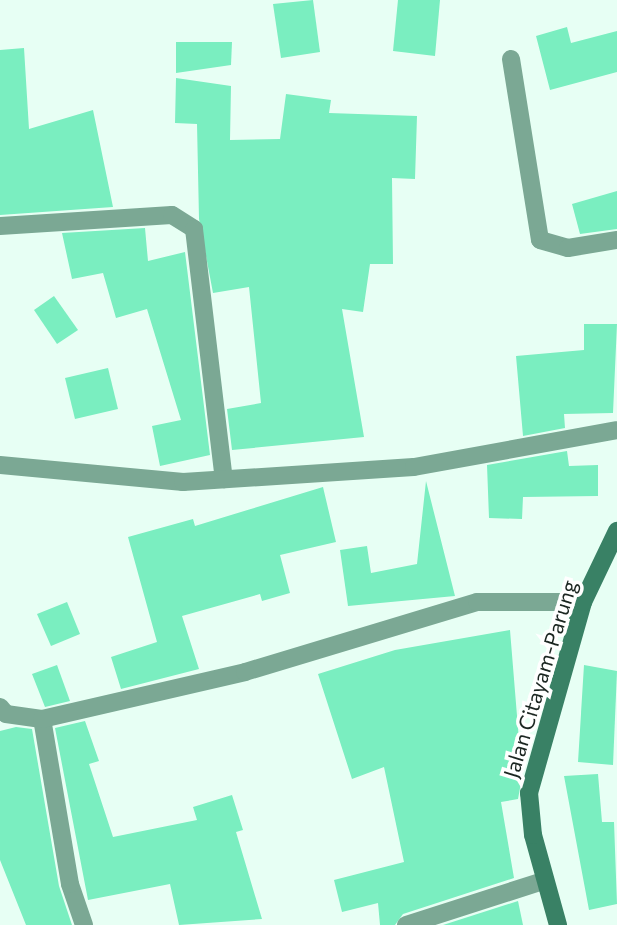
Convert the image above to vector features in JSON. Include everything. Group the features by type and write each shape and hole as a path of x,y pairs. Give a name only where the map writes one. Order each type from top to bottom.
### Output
{"street":[{"path":"511,59 540,240 568,248 617,240"},
{"path":"0,226 173,215 194,229 224,479"},
{"path":"0,465 183,482 414,467 617,430"},
{"name":"Jalan Citayam-Parung","path":"558,925 543,881 529,793 583,601 617,531"},
{"path":"0,707 6,714 42,719 245,672 477,602 583,601"},
{"path":"42,719 84,925"},
{"path":"406,925 543,881"}],"building":[{"path":"313,0 320,52 281,58 273,4"},
{"path":"398,0 440,0 435,56 393,51"},
{"path":"567,27 571,43 617,31 617,72 550,90 536,36"},
{"path":"176,42 232,42 231,65 176,73"},
{"path":"24,48 29,129 93,110 113,207 0,215 0,50"},
{"path":"176,78 231,86 230,140 280,139 286,94 331,100 329,113 417,116 415,179 392,178 393,264 370,264 363,312 342,309 364,437 232,450 227,409 261,403 249,287 213,293 199,219 197,124 175,123"},
{"path":"617,191 617,229 580,234 572,204"},
{"path":"145,228 148,261 185,252 210,455 160,466 152,426 181,420 147,309 116,318 103,273 72,279 62,233"},
{"path":"54,296 78,330 57,344 34,310"},
{"path":"584,324 617,324 613,413 564,414 565,428 523,436 516,356 584,350"},
{"path":"108,368 118,409 75,419 65,378"},
{"path":"567,451 569,466 598,465 598,496 523,497 522,519 489,518 487,465"},
{"path":"426,481 455,596 348,606 340,550 367,546 371,573 417,564"},
{"path":"323,487 336,542 280,555 290,593 262,601 260,594 182,616 199,669 121,689 111,657 157,642 128,537 193,519 195,526"},
{"path":"67,602 80,634 51,646 37,614"},
{"path":"510,630 522,777 518,799 501,802 514,878 403,914 395,925 380,925 378,903 342,912 334,880 404,862 384,767 352,779 318,674 395,650"},
{"path":"57,665 70,701 45,707 32,674"},
{"path":"584,665 617,671 613,765 578,762"},
{"path":"85,721 99,761 89,764 113,837 197,820 193,807 232,795 243,830 236,832 262,919 179,925 170,884 88,900 55,728"},
{"path":"16,727 32,729 59,886 72,925 26,925 0,860 0,731"},
{"path":"598,774 602,822 614,822 617,904 589,910 564,776"},
{"path":"518,901 523,925 443,925"}]}
